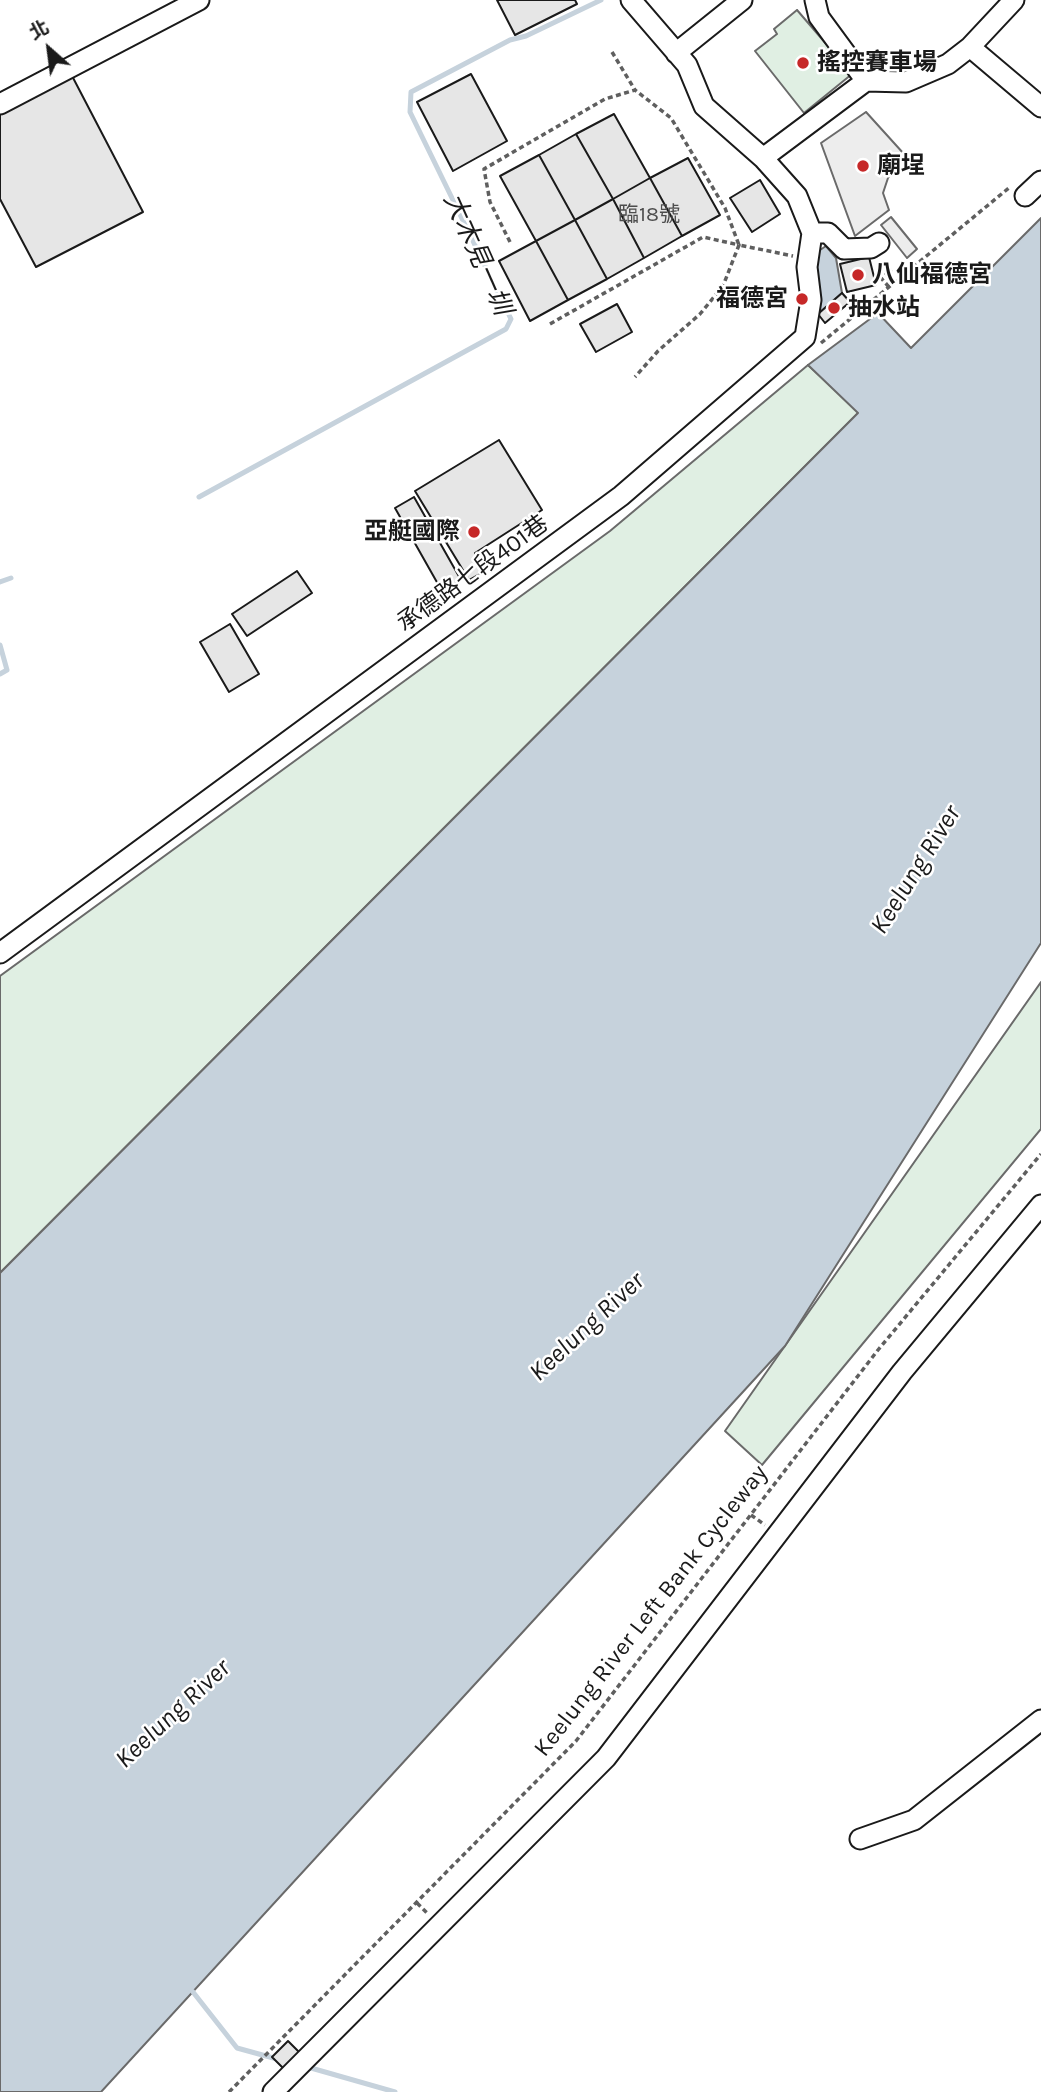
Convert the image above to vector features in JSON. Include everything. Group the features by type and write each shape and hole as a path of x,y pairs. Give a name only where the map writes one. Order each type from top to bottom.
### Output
{"street":[{"path":"0,104 199,0"},
{"path":"631,0 687,65 704,106 763,158 797,196 812,233 828,233 844,249 871,248 878,243"},
{"path":"676,53 741,0"},
{"path":"815,0 819,17 866,81"},
{"path":"763,158 866,81 906,82 948,64 970,47 1014,0"},
{"path":"970,47 1041,107"},
{"path":"1025,196 1041,181"},
{"name":"承德路七段401巷","path":"0,953 621,496 767,373 805,337 811,300 808,259 812,233"},
{"path":"273,2092 606,1758 902,1371 1041,1205"},
{"path":"860,1839 914,1820 1041,1720"}],"path":[{"path":"612,52 635,90 671,118 724,208 739,245 723,286 700,314 658,351 635,377"},
{"path":"510,242 491,202 484,169 605,99 635,90"},
{"path":"550,324 703,237 808,259"},
{"path":"889,287 881,278 892,270"},
{"name":"Keelung River Left Bank Cycleway","path":"229,2092 576,1741 878,1350 1041,1154"}],"green space":[{"name":"搖控賽車場","path":"797,10 852,74 804,113 755,51 777,34 774,29"},
{"path":"808,365 859,412 0,1273 0,976 610,531"},
{"path":"1041,982 1041,1129 762,1465 725,1431"}],"shaded area":[{"name":"廟埕","path":"866,112 904,154 888,178 883,193 889,210 855,236 821,143"},
{"path":"891,217 917,249 907,258 881,225"}],"water":[{"name":"Keelung River","path":"1041,218 1041,943 785,1346 101,2092 0,2092 0,1273 858,413 808,365 878,313 911,348"},
{"path":"826,246 836,258 842,293 818,314 815,274 817,252"}],"building":[{"path":"497,0 575,0 577,4 515,35"},
{"path":"70,72 143,212 36,267 0,199 0,109"},
{"path":"471,74 507,141 453,171 417,102"},
{"path":"614,114 650,178 613,199 576,134"},
{"path":"576,134 613,199 575,220 539,155"},
{"path":"539,155 575,220 536,241 500,176"},
{"path":"688,158 720,215 682,236 650,178"},
{"path":"650,178 682,236 644,258 613,199"},
{"path":"760,180 780,214 752,232 730,198"},
{"path":"613,199 644,258 607,279 575,220"},
{"path":"575,220 607,279 568,300 536,241"},
{"path":"536,241 568,300 530,321 499,261"},
{"name":"八仙福德宮","path":"869,257 876,285 847,292 840,264"},
{"name":"抽水站","path":"842,293 850,302 825,323 818,314"},
{"path":"617,304 632,332 596,352 580,324"},
{"name":"亞艇國際","path":"499,440 542,510 475,553 485,571 469,580 415,491"},
{"path":"414,497 461,580 453,585 458,594 447,600 395,508"},
{"path":"297,571 312,593 247,636 232,614"},
{"path":"230,624 259,674 229,692 200,642"},
{"path":"288,2041 301,2054 285,2070 272,2057"}],"waterway":[{"name":"大木見一圳","path":"199,497 506,329 511,319 410,112 411,92 510,40 526,36 601,0"},
{"name":"大木見一圳","path":"0,582 11,578"},
{"name":"大木見一圳","path":"0,645 7,670 0,674"},
{"path":"193,1992 237,2048 277,2059"},
{"path":"304,2066 395,2092"}],"place":[{"name":"搖控賽車場","path":"803,63"},
{"name":"廟埕","path":"863,166"},
{"name":"八仙福德宮","path":"858,275"},
{"name":"福德宮","path":"802,299"},
{"name":"抽水站","path":"834,308"},
{"name":"亞艇國際","path":"474,532"}]}
